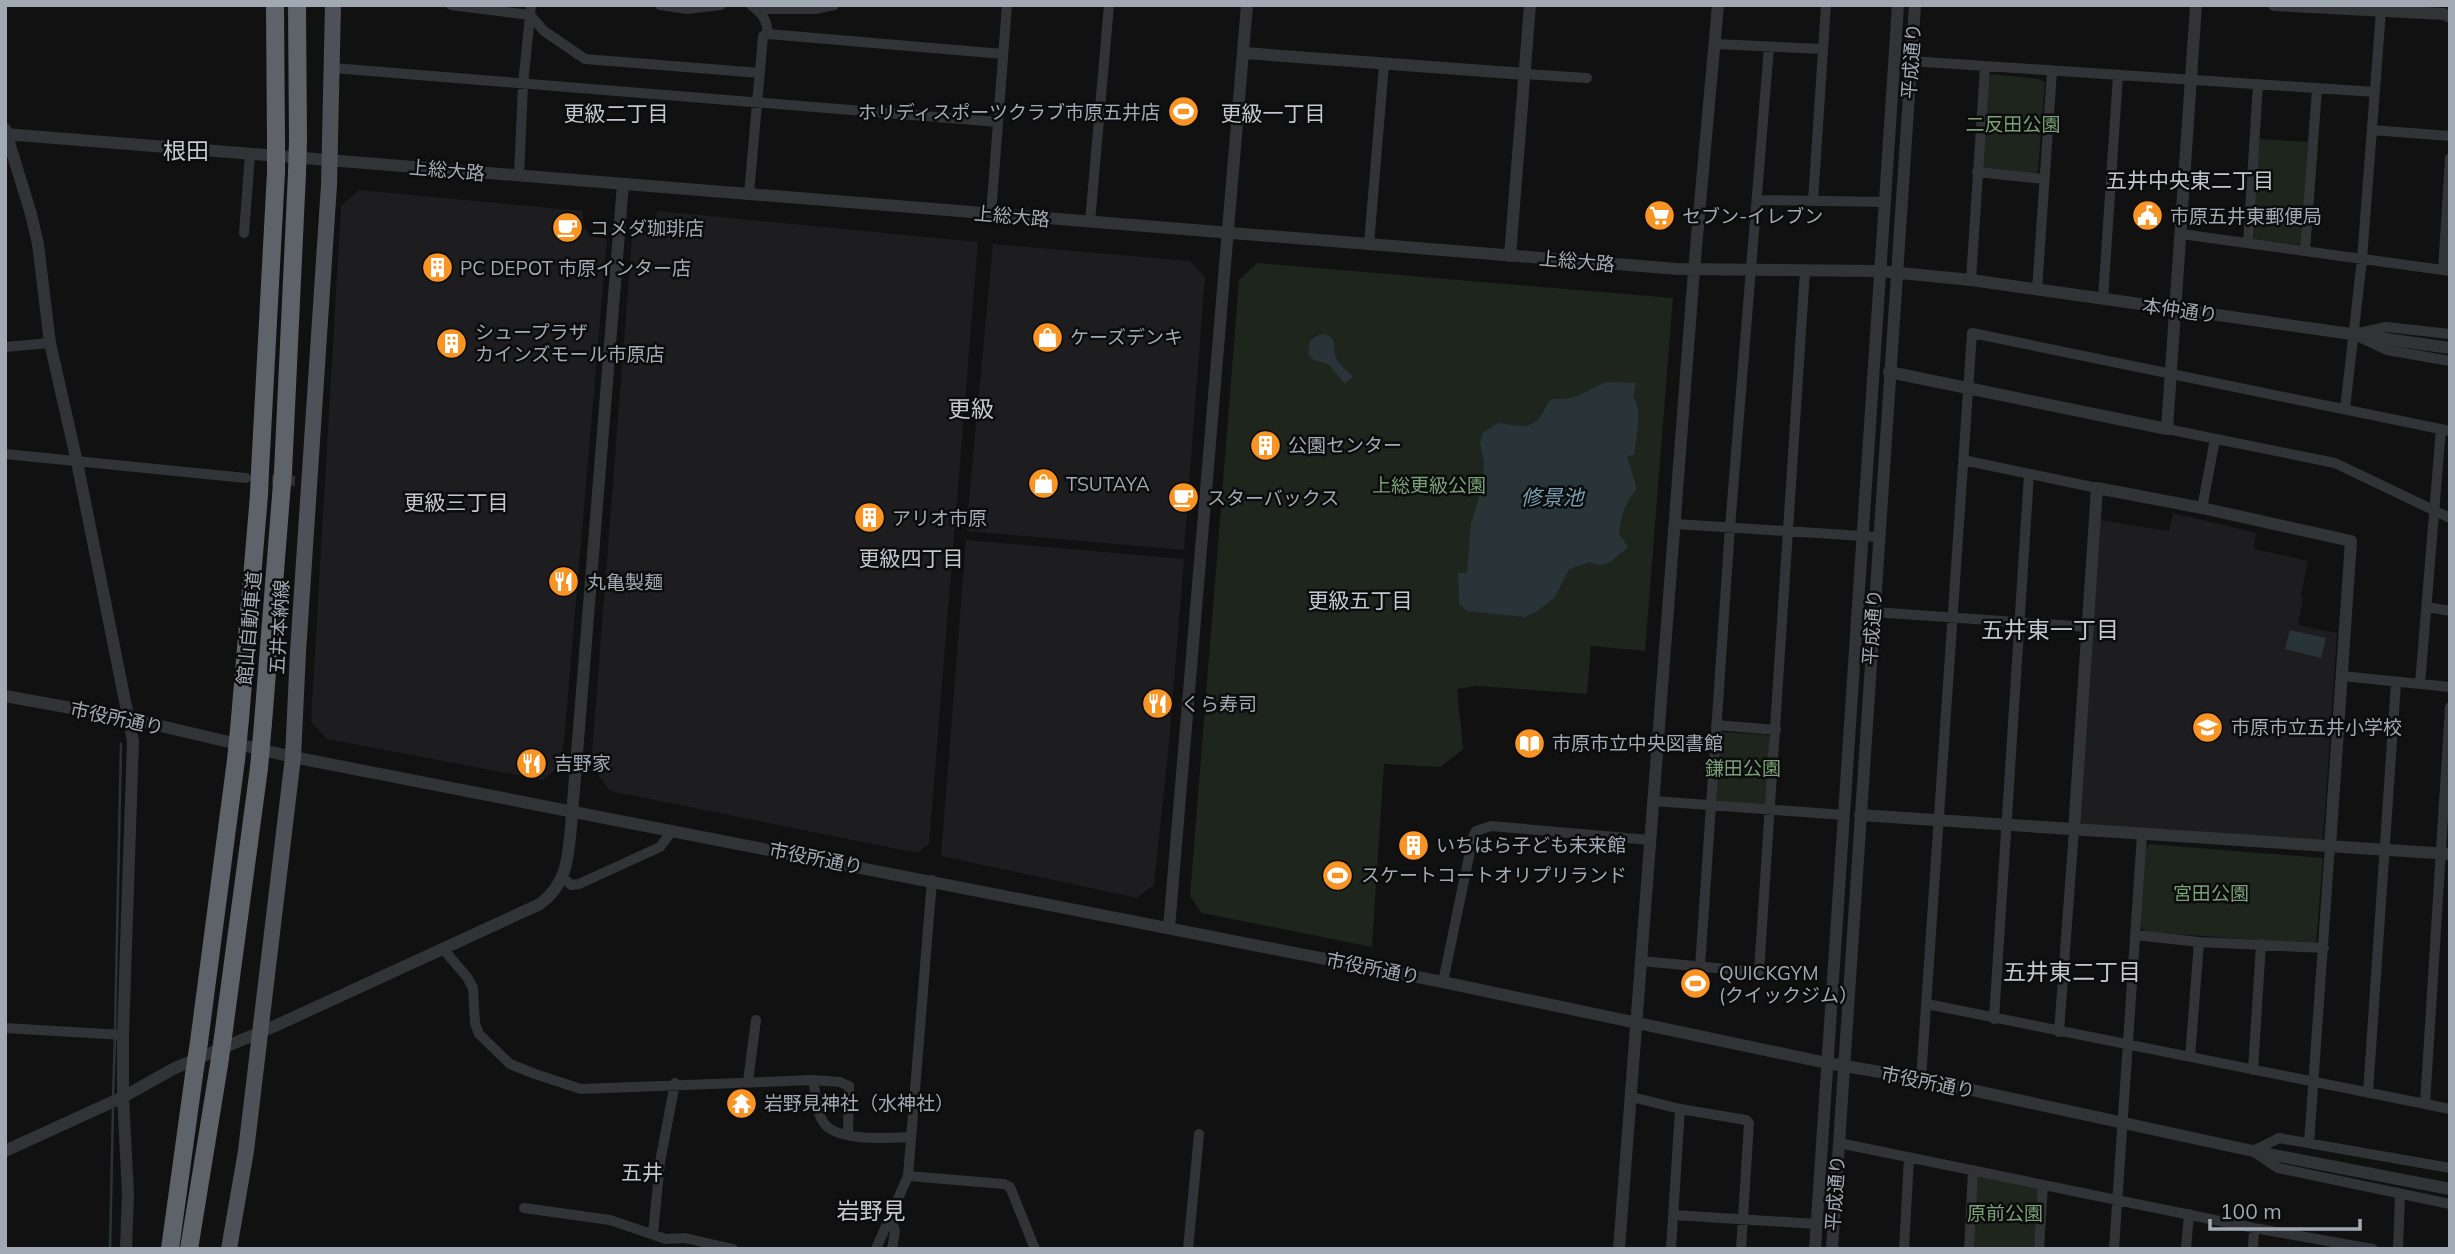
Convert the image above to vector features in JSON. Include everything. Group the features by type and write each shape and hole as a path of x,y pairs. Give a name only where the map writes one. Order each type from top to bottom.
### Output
{"highway":[{"name":"館山自動車道","path":"170,1249 236,760 259,495 253,474 276,172 275,5"},
{"name":"館山自動車道","path":"189,1249 219,1065 259,768 281,496 296,478 297,5"}],"main road":[{"name":"五井本納線","path":"229,1249 246,1151 293,757 296,478 331,161 333,5"}],"street":[{"path":"451,5 531,10"},
{"path":"660,5 687,9 721,5"},
{"path":"754,7 815,9 834,5"},
{"path":"991,214 1007,5"},
{"path":"1090,222 1109,5"},
{"path":"1170,928 1247,5"},
{"path":"1619,1249 1694,270 1718,5"},
{"path":"1813,201 1826,5"},
{"name":"平成通り","path":"1815,1249 1898,5"},
{"name":"平成通り","path":"1832,1249 1889,372 1904,273 1910,61 1915,5"},
{"path":"2167,429 2196,5"},
{"path":"2274,5 2444,14 2450,17"},
{"path":"1510,256 1529,6"},
{"path":"754,7 766,21 768,34"},
{"path":"531,10 544,32 585,59 760,73"},
{"path":"519,176 523,85 531,10"},
{"path":"2345,409 2362,259 2381,11"},
{"path":"748,194 763,36 768,34 1003,54"},
{"path":"1716,44 1822,50"},
{"path":"1700,967 1730,527 1769,47"},
{"path":"1244,53 1587,78"},
{"path":"1910,61 2375,92"},
{"path":"1369,244 1384,64"},
{"path":"1971,281 1985,67"},
{"path":"333,68 998,122"},
{"path":"2037,290 2052,71"},
{"path":"2103,299 2118,75"},
{"path":"2248,243 2258,84"},
{"path":"2305,251 2317,89"},
{"path":"2372,130 2450,136"},
{"path":"6,132 38,244 50,343 77,462 133,741 123,1035 128,1194 126,1249"},
{"name":"上総大路","path":"6,132 331,161 1510,256 1694,270 1805,271"},
{"path":"244,233 250,154"},
{"path":"2181,234 2447,271 2450,158"},
{"path":"1977,173 2044,178"},
{"path":"5,1151 123,1097 174,1068 261,1032 540,904 550,897 563,878 567,868 623,184"},
{"path":"1757,200 1884,202"},
{"path":"1641,961 1759,972 1805,271"},
{"name":"本仲通り","path":"1805,271 1904,273 2450,348"},
{"path":"2354,334 2386,327 2450,334"},
{"path":"1921,1079 1972,333 2445,430 2434,513 2420,684"},
{"path":"2354,334 2387,350 2450,360"},
{"path":"5,347 50,343"},
{"path":"1889,372 2335,463 2450,519"},
{"path":"2202,508 2215,439"},
{"path":"5,454 77,462 253,474"},
{"path":"1963,460 2351,541 2309,1143"},
{"path":"1994,1018 2029,474"},
{"path":"2059,1031 2098,488"},
{"path":"1676,524 1878,537"},
{"path":"2427,607 2450,611"},
{"path":"1874,612 2088,626"},
{"path":"2342,676 2450,688"},
{"path":"2368,1093 2396,682"},
{"name":"市役所通り","path":"5,696 127,718 293,757 1443,982 1827,1063 1921,1079 2253,1151 2450,1189"},
{"path":"2425,1104 2446,854 2450,707"},
{"path":"1716,725 1776,730"},
{"path":"1654,801 1844,815"},
{"path":"1860,816 2446,854"},
{"path":"1443,982 1476,831 1491,826 1650,840"},
{"path":"563,878 571,885 579,884 660,847 672,831"},
{"path":"2114,1249 2142,834"},
{"path":"876,1249 908,1176 932,880"},
{"path":"2135,935 2199,942 2324,948"},
{"path":"2190,1058 2199,942"},
{"path":"2253,1070 2261,944"},
{"path":"443,949 467,977 472,988 475,1023 479,1034 510,1064 581,1089 748,1081 840,1082 849,1086 848,1135"},
{"path":"1927,1004 2450,1109"},
{"path":"748,1081 756,1020"},
{"path":"5,1028 123,1035"},
{"path":"813,1080 824,1125 832,1131 848,1135 911,1137"},
{"path":"653,1234 661,1160 676,1083"},
{"path":"1632,1097 1746,1120 1749,1123 1741,1249"},
{"path":"1671,1249 1680,1108"},
{"path":"1188,1249 1199,1134"},
{"path":"2450,1168 2279,1138 2253,1151 2278,1168 2450,1204"},
{"path":"1839,1143 2254,1228 2373,1249"},
{"path":"1904,1249 1909,1157"},
{"path":"1969,1249 1973,1170"},
{"path":"908,1176 1004,1184 1010,1187 1035,1249"},
{"path":"2039,1249 2043,1185"},
{"path":"2398,1249 2400,1194"},
{"path":"524,1208 610,1220 666,1239 685,1238 733,1249"},
{"path":"2186,1249 2189,1214"},
{"path":"1674,1215 1816,1224"},
{"path":"891,1217 895,1232 892,1249"},
{"path":"2253,1249 2254,1228"}],"shaded area":[{"path":"359,190 582,211 584,228 591,236 607,239 562,764 543,780 327,739 311,722 341,206"},
{"path":"658,211 978,242 929,844 917,853 610,791 591,766 632,238 650,227"},
{"path":"993,244 1190,261 1205,277 1184,550 966,531"},
{"name":"市原市立五井小学校","path":"2173,513 2256,533 2254,549 2308,561 2298,625 2337,633 2323,838 2318,842 2087,827 2079,820 2101,520 2169,531"},
{"path":"966,540 1184,559 1154,885 1137,898 941,856"}],"green space":[{"name":"二反田公園","path":"1991,74 2045,82 2038,171 2033,175 1985,170 1982,167 1987,78"},
{"path":"2258,139 2308,142 2301,245 2254,239"},
{"name":"上総更級公園","path":"1257,263 1673,298 1645,651 1591,646 1587,694 1477,686 1457,689 1463,749 1441,767 1384,764 1372,947 1202,913 1190,896 1239,280"},
{"name":"鎌田公園","path":"1722,732 1766,735 1771,738 1768,803 1720,802 1714,797"},
{"name":"宮田公園","path":"2149,844 2323,858 2316,944 2145,932 2141,926 2146,848"},
{"name":"原前公園","path":"1973,1170 2043,1185 2039,1249 1969,1249"}],"water":[{"path":"1323,334 1333,340 1336,358 1353,377 1345,384 1328,364 1314,360 1308,354 1310,341"},
{"name":"修景池","path":"1607,382 1636,383 1633,397 1638,408 1637,433 1634,455 1627,456 1637,489 1624,510 1619,534 1628,547 1610,562 1600,565 1590,562 1569,569 1555,597 1538,611 1524,617 1467,611 1459,604 1458,573 1467,573 1471,523 1482,488 1484,464 1480,442 1483,433 1498,423 1525,426 1535,422 1552,399 1575,396"},
{"path":"2290,630 2326,638 2321,658 2285,649"}],"waterway":[{"path":"115,1031 121,744"},
{"path":"113,1097 115,1038"},
{"path":"110,1249 113,1108"}],"tunnel":[{"path":"257,479 295,481"}],"place":[{"name":"ホリディスポーツクラブ市原五井店","path":"1183,112"},
{"name":"セブン-イレブン","path":"1659,216"},
{"name":"市原五井東郵便局","path":"2147,216"},
{"name":"コメダ珈琲店","path":"567,228"},
{"name":"PC DEPOT 市原インター店","path":"437,268"},
{"name":"ケーズデンキ","path":"1047,337"},
{"name":"シュープラザ カインズモール市原店","path":"452,343"},
{"name":"公園センター","path":"1265,445"},
{"name":"TSUTAYA","path":"1043,484"},
{"name":"スターバックス","path":"1184,498"},
{"name":"アリオ市原","path":"869,518"},
{"name":"丸亀製麺","path":"564,582"},
{"name":"くら寿司","path":"1158,704"},
{"name":"市原市立五井小学校","path":"2208,727"},
{"name":"市原市立中央図書館","path":"1529,743"},
{"name":"吉野家","path":"531,763"},
{"name":"いちはら子ども未来館","path":"1413,845"},
{"name":"スケートコートオリプリランド","path":"1338,875"},
{"name":"QUICKGYM (クイックジム）","path":"1696,984"},
{"name":"岩野見神社（水神社）","path":"741,1103"}],"district":[{"name":"更級二丁目","path":"616,113"},
{"name":"更級一丁目","path":"1273,113"},
{"name":"根田","path":"186,150"},
{"name":"五井中央東二丁目","path":"2190,180"},
{"name":"更級","path":"971,408"},
{"name":"更級三丁目","path":"456,502"},
{"name":"更級四丁目","path":"911,558"},
{"name":"更級五丁目","path":"1360,600"},
{"name":"五井東一丁目","path":"2050,629"},
{"name":"五井東二丁目","path":"2072,971"},
{"name":"五井","path":"642,1172"},
{"name":"岩野見","path":"871,1210"}]}
